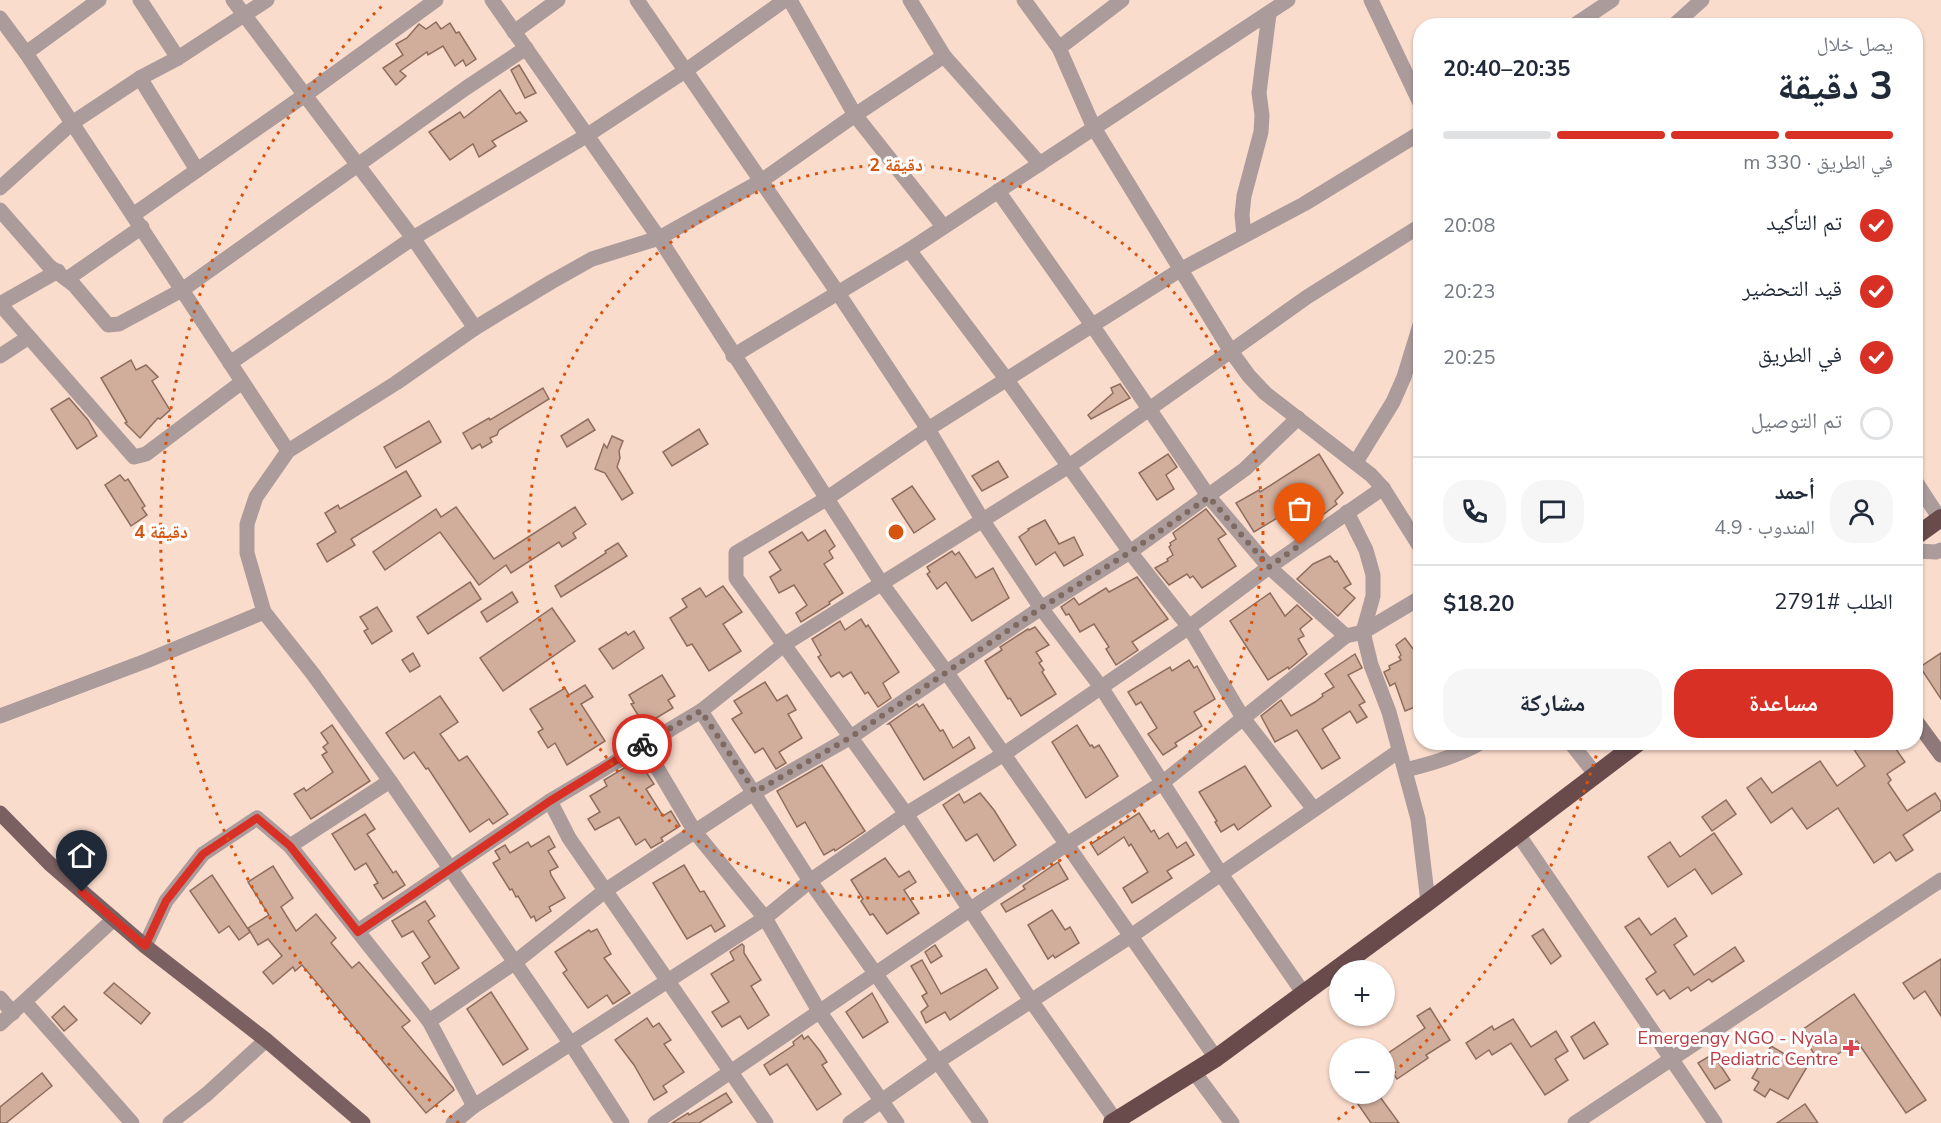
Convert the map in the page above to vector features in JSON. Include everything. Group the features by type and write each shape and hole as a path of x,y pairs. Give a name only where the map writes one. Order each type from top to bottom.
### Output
{"highway":[{"path":"1923,531 1941,518"},
{"path":"1114,1122 1216,1058 1428,902 1629,750"}],"main road":[{"path":"0,813 51,864 145,946 266,1040 363,1123"}],"street":[{"path":"26,53 99,0"},
{"path":"140,0 178,58"},
{"path":"233,0 413,238 475,328"},
{"path":"0,188 72,123 267,0"},
{"path":"242,382 147,454 134,457 0,304 62,275 137,221 197,170 436,0"},
{"path":"492,0 659,238 882,584 947,673 1216,1058"},
{"path":"514,32 558,0"},
{"path":"637,0 838,293 928,429 982,521 1041,608 1101,687 1221,874 1304,994"},
{"path":"230,363 413,238 586,136 685,71 785,0"},
{"path":"790,0 855,115 943,226"},
{"path":"910,0 944,56 1040,164"},
{"path":"1024,0 1059,48 1094,128 1230,350 1265,393 1342,454 1356,462 1383,488 1413,536"},
{"path":"1059,48 1122,0"},
{"path":"733,356 909,250 1288,0"},
{"path":"1371,0 1413,88"},
{"path":"1585,18 1612,0"},
{"path":"1682,18 1702,0"},
{"path":"1244,235 1242,215 1244,196 1261,132 1262,115 1259,93 1269,14"},
{"path":"0,18 26,53 288,451"},
{"path":"0,210 49,266 62,275 108,325 113,326 182,290 466,88 526,48"},
{"path":"622,1123 571,1044 390,781 313,674 264,612 247,553 247,524 256,497 288,451 396,383 475,328 550,282 592,259 659,238 761,181 944,56"},
{"path":"141,78 197,170"},
{"path":"1114,1122 906,814 736,578 736,553 826,499 928,429 1180,270 1304,204 1413,137"},
{"path":"998,191 1209,497 1269,567 1346,636"},
{"path":"358,932 550,801 701,711 785,644 1069,466 1307,297 1413,230"},
{"path":"909,250 1007,380 1130,552 1189,627 1243,718 1314,808"},
{"path":"0,356 29,337"},
{"path":"1356,462 1393,402 1404,378 1413,348"},
{"path":"429,1021 514,963 606,890 755,792 851,737 1041,608 1130,552 1245,469 1298,418"},
{"path":"453,1123 474,1106 765,918 810,881 906,814 1004,754 1189,627 1269,567 1383,488"},
{"path":"1923,492 1941,518"},
{"path":"1347,512 1366,550 1373,575 1373,596 1363,632 1371,665 1389,712 1418,819 1428,902"},
{"path":"1923,551 1941,550"},
{"path":"655,1123 1067,844 1162,783 1346,636 1363,632 1413,602"},
{"path":"0,716 146,661 264,612"},
{"path":"701,711 810,881 981,1123"},
{"path":"1923,731 1941,755"},
{"path":"643,744 695,832 765,918 819,1011 897,1123"},
{"path":"1405,770 1431,764 1470,750"},
{"path":"1576,750 1596,775"},
{"path":"850,1123 937,1062 1131,936 1399,751"},
{"path":"290,846 390,781"},
{"path":"550,801 569,838 766,1123"},
{"path":"145,946 166,901 203,854 257,818 290,846 429,1021 474,1106"},
{"path":"1518,834 1715,1123"},
{"path":"1575,1123 1941,880"},
{"path":"0,1024 114,919"},
{"path":"0,998 13,1013"},
{"path":"25,1002 132,1123"},
{"path":"170,1123 207,1094 266,1040"},
{"path":"1194,1072 1232,1123"}],"building":[{"path":"436,22 441,29 450,23 456,33 459,32 476,59 466,66 463,60 455,66 443,46 428,55 427,52 400,71 406,76 396,85 383,68 403,55 396,44 407,38 419,24 426,29"},
{"path":"519,65 536,93 525,98 511,70"},
{"path":"500,90 516,114 520,112 527,121 492,141 496,146 479,157 473,144 450,160 429,132 460,112 464,118"},
{"path":"131,360 136,370 146,365 158,377 152,381 170,410 160,419 158,418 140,438 125,423 127,422 101,378"},
{"path":"1120,384 1130,398 1091,419 1088,415 1113,393 1111,388"},
{"path":"543,388 549,399 499,430 497,435 490,438 492,442 482,448 480,444 472,449 463,433 489,418 490,420"},
{"path":"69,398 88,420 97,436 77,449 51,409"},
{"path":"588,419 595,430 567,447 561,436"},
{"path":"429,421 441,442 396,468 384,447"},
{"path":"699,429 708,444 672,466 663,452"},
{"path":"612,436 623,441 617,467 633,493 622,500 605,473 595,469 604,444 607,448"},
{"path":"1168,454 1177,467 1166,475 1174,489 1157,500 1139,473"},
{"path":"1319,454 1343,493 1335,501 1337,504 1324,514 1310,498 1254,532 1236,503 1259,490 1260,492"},
{"path":"998,461 1008,477 982,491 972,476"},
{"path":"406,471 421,496 351,539 355,545 327,562 317,544 336,532 325,513 338,505 340,509"},
{"path":"120,475 125,481 128,479 145,506 142,508 147,515 131,526 105,485"},
{"path":"912,486 935,519 914,533 892,499"},
{"path":"456,507 494,559 575,507 586,524 573,533 576,538 562,547 559,542 511,573 506,565 479,585 440,532 385,570 373,552 436,509 441,517"},
{"path":"1206,509 1226,534 1218,539 1236,566 1202,588 1193,576 1190,578 1187,574 1169,585 1155,568 1168,561 1167,559 1173,555 1169,547 1170,543 1176,539 1173,533"},
{"path":"1045,520 1059,544 1074,537 1083,555 1064,566 1055,552 1036,565 1019,537"},
{"path":"825,530 835,546 829,551 833,558 824,564 843,593 801,622 796,613 807,605 794,585 779,593 770,577 781,570 769,552 802,532 808,541"},
{"path":"618,543 627,556 561,597 555,586"},
{"path":"952,551 955,555 959,552 976,578 993,568 1009,598 972,621 946,582 937,589 927,574 930,572 927,567"},
{"path":"1330,556 1335,562 1337,561 1351,584 1344,588 1355,598 1338,616 1297,579 1313,564"},
{"path":"1137,577 1168,619 1132,642 1138,650 1116,665 1106,649 1109,647 1094,624 1080,632 1069,614 1066,615 1061,607 1074,598 1079,605 1106,588 1109,592"},
{"path":"470,582 481,599 428,634 417,617"},
{"path":"723,586 742,612 723,624 741,651 709,671 692,644 687,646 670,618 687,607 682,599 700,588 706,597"},
{"path":"512,592 518,602 487,622 481,612"},
{"path":"1270,593 1285,616 1297,605 1312,619 1300,629 1304,636 1298,639 1307,654 1289,669 1288,667 1268,680 1230,621"},
{"path":"377,607 392,631 372,644 364,631 368,629 360,617"},
{"path":"552,608 575,641 503,691 480,658"},
{"path":"861,619 866,627 868,625 899,672 883,683 891,698 878,707 868,692 865,694 851,672 843,677 839,672 831,677 818,657 821,655 812,639 840,621 845,630"},
{"path":"1035,627 1049,645 1036,652 1042,661 1039,663 1044,670 1042,672 1056,694 1021,716 985,661 1002,650 1000,647"},
{"path":"634,631 644,648 613,669 599,649 626,632 628,635"},
{"path":"1405,638 1413,649 1413,708 1405,711 1395,683 1390,686 1384,672 1390,669 1389,666 1401,660 1396,645"},
{"path":"413,653 420,666 410,672 402,660"},
{"path":"1941,653 1941,699 1923,672 1923,665"},
{"path":"1355,654 1362,668 1348,675 1365,702 1359,705 1367,717 1357,723 1350,711 1322,729 1340,758 1322,769 1297,730 1275,742 1261,716 1281,700 1291,716 1315,702 1323,696 1322,694 1334,687 1325,674"},
{"path":"1189,660 1194,668 1197,666 1215,699 1194,712 1202,726 1175,743 1177,746 1163,755 1148,734 1157,728 1141,702 1136,705 1128,692 1170,667 1172,671"},
{"path":"662,675 675,696 668,700 673,708 648,723 643,715 640,718 631,704 634,703 629,695"},
{"path":"765,682 777,701 787,695 796,710 788,714 802,738 779,752 786,763 776,769 763,748 755,753 732,719 742,713 734,701"},
{"path":"585,685 593,697 581,704 605,741 567,765 555,743 548,748 538,732 543,729 530,709 565,688 569,695"},
{"path":"440,696 458,722 440,734 459,761 467,756 508,814 493,824 489,819 470,832 428,768 426,769 414,752 404,759 386,733"},
{"path":"917,704 919,707 923,704 940,731 943,730 953,748 969,737 975,748 924,780 888,724"},
{"path":"332,725 370,781 311,819 294,794 304,788 306,791 333,772 322,755 327,752 323,747 328,743 321,733"},
{"path":"1077,725 1090,746 1094,748 1099,745 1118,776 1086,798 1052,742"},
{"path":"1854,750 1897,750 1905,762 1887,774 1891,780 1888,783 1907,811 1935,793 1941,802 1941,810 1903,835 1913,850 1896,861 1890,852 1874,863 1838,808 1807,829 1792,808 1771,823 1747,788 1761,778 1772,793 1820,761 1837,786 1865,766"},
{"path":"638,760 654,784 646,789 663,816 671,811 680,826 661,838 663,841 651,848 645,839 636,845 619,817 595,830 588,819 600,812 590,796 607,786 604,780"},
{"path":"822,765 865,831 835,851 834,849 824,855 805,822 797,827 777,791"},
{"path":"1245,766 1271,806 1238,830 1234,824 1221,832 1199,792"},
{"path":"980,793 994,810 1016,845 994,861 977,834 966,841 943,805 959,794 964,803"},
{"path":"1726,800 1736,814 1712,831 1702,817"},
{"path":"1139,813 1151,832 1154,830 1159,839 1168,833 1177,848 1186,842 1194,855 1167,871 1172,878 1132,903 1123,888 1148,872 1131,844 1129,846 1124,837 1098,855 1091,844"},
{"path":"365,814 375,829 367,834 393,873 396,871 405,885 383,899 374,885 378,883 366,863 355,870 332,834"},
{"path":"1714,833 1742,874 1712,894 1695,869 1668,887 1648,857 1670,842 1680,857"},
{"path":"549,836 555,847 548,851 558,867 550,871 551,875 565,898 549,907 551,911 536,921 534,916 531,918 518,896 516,897 512,889 510,890 493,863 500,859 495,851 505,845 510,853 528,842 531,847"},
{"path":"885,858 899,877 909,871 916,882 904,890 919,913 887,934 873,914 870,915 851,880"},
{"path":"1058,862 1068,879 1006,912 1001,904 1025,889 1023,886"},
{"path":"684,865 700,892 704,891 725,926 715,932 711,925 687,939 653,883"},
{"path":"273,866 293,898 281,907 296,931 316,914 336,938 331,943 352,968 359,962 410,1021 402,1027 453,1088 454,1090 426,1113 302,965 295,971 293,967 273,984 263,972 282,956 268,939 258,945 248,928 269,915 248,882"},
{"path":"212,875 250,932 239,940 229,926 219,933 190,891"},
{"path":"425,901 435,916 428,921 459,968 435,984 422,963 430,957 413,931 402,937 392,921"},
{"path":"1052,910 1065,930 1070,927 1079,943 1055,958 1053,955 1048,959 1028,925"},
{"path":"1639,918 1651,935 1675,918 1687,936 1674,945 1694,975 1735,947 1744,961 1712,982 1709,979 1691,991 1688,987 1670,999 1664,990 1657,995 1646,979 1656,972 1625,927"},
{"path":"597,929 611,954 604,958 630,993 613,1004 607,995 588,1008 563,973 567,970 555,952 589,930 591,932"},
{"path":"1543,929 1561,956 1551,964 1532,936"},
{"path":"742,944 744,953 761,980 751,986 769,1015 748,1029 740,1016 722,1027 712,1012 729,1002 711,974 734,960 730,952"},
{"path":"935,945 942,956 931,963 925,952"},
{"path":"1941,959 1941,1016 1925,991 1914,999 1903,983"},
{"path":"922,960 941,994 986,969 998,988 950,1020 945,1012 926,1023 921,1012 928,1006 922,996 927,993 911,966"},
{"path":"114,983 150,1013 141,1024 104,993"},
{"path":"491,992 528,1049 503,1065 467,1009"},
{"path":"872,993 888,1022 863,1038 846,1012"},
{"path":"1854,994 1926,1100 1906,1113 1857,1041 1822,1065 1799,1032"},
{"path":"64,1006 77,1020 64,1031 52,1017"},
{"path":"1430,1008 1450,1040 1426,1055 1428,1058 1397,1079 1395,1076 1395,1048 1425,1028 1417,1016"},
{"path":"647,1018 653,1027 659,1023 671,1040 664,1044 684,1072 663,1086 667,1092 654,1100 634,1065 615,1040"},
{"path":"1513,1019 1531,1047 1556,1031 1568,1051 1555,1059 1568,1080 1545,1095 1511,1043 1492,1055 1489,1050 1476,1059 1466,1043 1492,1026 1494,1030"},
{"path":"1594,1022 1608,1044 1584,1059 1571,1037"},
{"path":"802,1035 804,1039 808,1036 820,1051 827,1062 822,1065 841,1094 817,1110 787,1064 770,1075 764,1065 794,1045 793,1042"},
{"path":"1771,1046 1807,1067 1788,1099 1770,1089 1765,1097 1754,1090 1759,1082 1752,1078"},
{"path":"1713,1054 1730,1080 1715,1089 1698,1063"},
{"path":"42,1073 52,1086 6,1123 0,1123 0,1107"},
{"path":"726,1093 732,1102 699,1123 672,1123 688,1113 689,1115"},
{"path":"1358,1104 1385,1104 1399,1123 1371,1123"},
{"path":"1805,1104 1818,1123 1777,1123"}],"way so far":[{"path":"642,744 701,711 755,792 851,737 1209,497 1269,567 1300,545"}],"place":[{"name":"Emergengy NGO - Nyala Pediatric Centre","path":"1851,1048"}],"route":[{"path":"82,892 145,946 166,901 203,854 257,818 290,846 358,932 550,801 642,744"}]}
